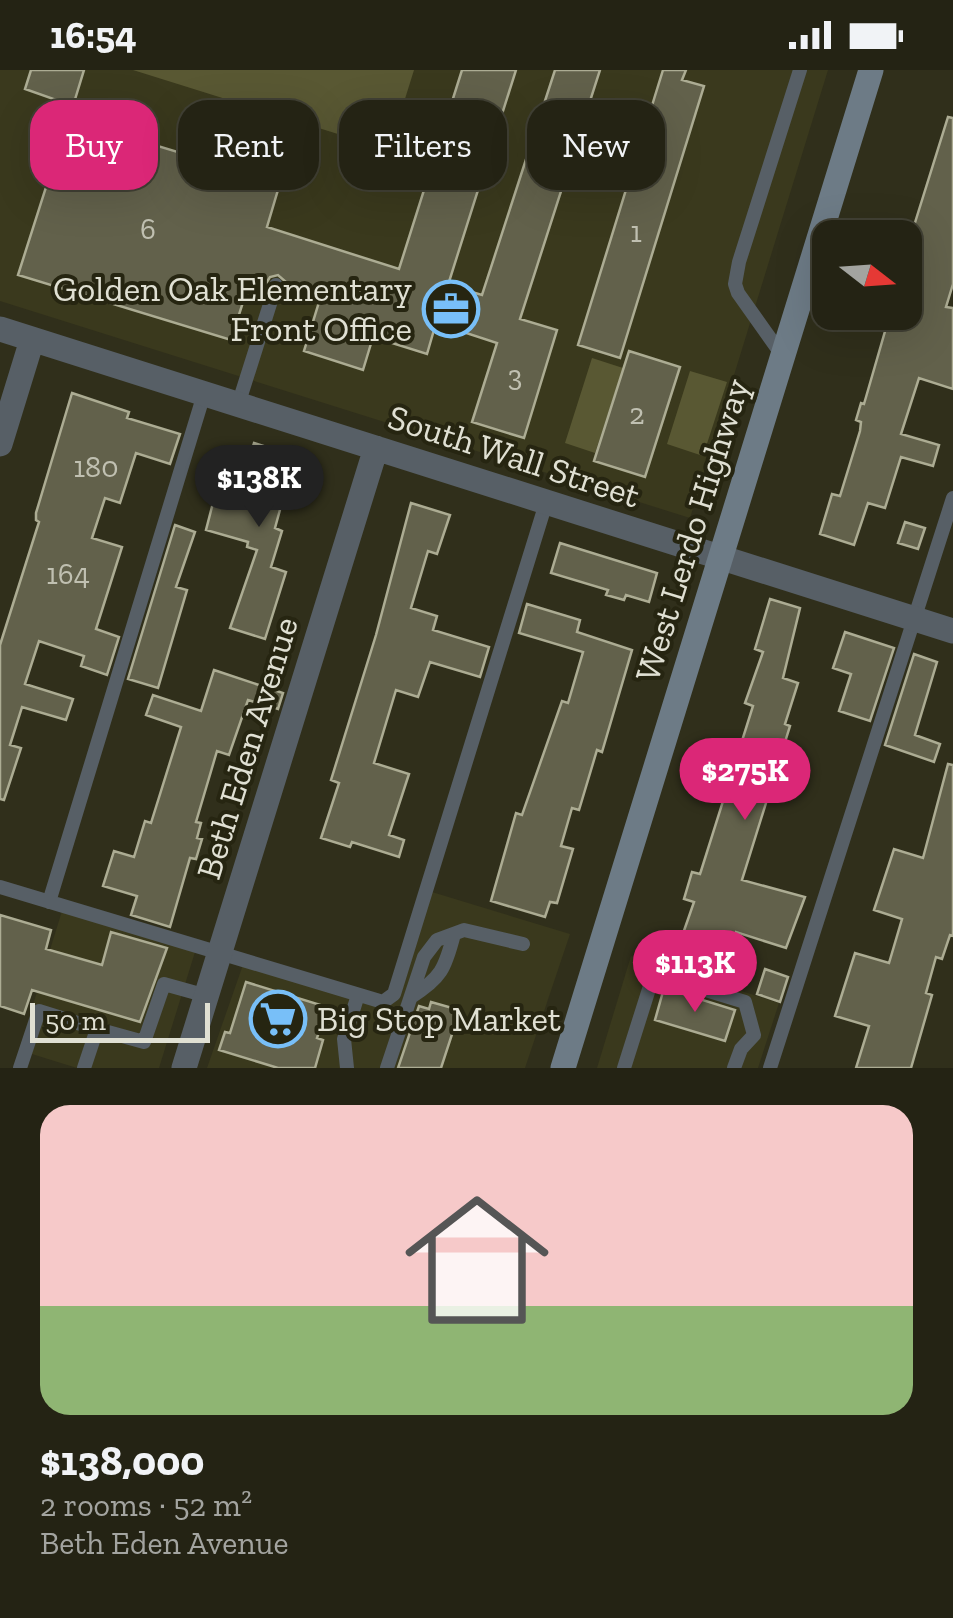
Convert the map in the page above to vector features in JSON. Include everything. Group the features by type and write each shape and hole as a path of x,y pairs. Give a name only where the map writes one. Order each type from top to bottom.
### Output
{"main road":[{"name":"West Lerdo Highway","path":"563,1068 871,70"}],"street":[{"name":"South Wall Street","path":"0,330 953,631"},
{"path":"0,444 32,340"},
{"name":"Beth Eden Avenue","path":"188,1067 206,996 376,448"}],"lane":[{"path":"783,356 735,284 800,70"},
{"path":"238,405 276,285"},
{"path":"49,902 204,394"},
{"path":"770,1068 953,498"},
{"path":"0,887 383,1002 394,994 546,503"},
{"path":"387,1068 424,958 437,940 464,930 523,944"},
{"path":"411,997 437,980 447,962 454,934"},
{"path":"624,1068 649,989 660,976 745,1002 754,1035 740,1050 734,1068"},
{"path":"20,1068 39,1010 144,1042 164,984 206,996"},
{"path":"347,1068 344,1040 358,995"},
{"path":"84,1068 97,1029"}],"shaded area":[{"path":"0,70 828,70 690,518 0,301"},
{"path":"133,70 414,70 405,100 339,100 339,134 319,128 319,100 229,100"},
{"path":"592,358 623,368 595,453 565,443"},
{"path":"690,371 727,382 703,456 667,444"},
{"path":"432,892 570,934 525,1068 207,1068 245,959 393,1000"},
{"path":"62,911 195,952 159,1068 77,1068 19,1050"},
{"path":"631,956 779,1003 758,1068 597,1068"}],"building":[{"path":"31,70 84,70 75,100 56,100 25,89"},
{"path":"462,70 516,70 507,100 453,100"},
{"path":"555,70 600,70 590,100 545,100"},
{"path":"663,70 686,70 682,80 704,86 620,358 578,345 626,190 665,190 665,100 654,100"},
{"path":"948,117 953,118 953,284 946,307 953,308 953,389 919,378 901,434 939,445 933,466 901,457 885,508 868,503 854,545 820,534 832,494 840,496 860,431 861,422 856,420 885,330 922,330 922,220 916,220"},
{"path":"158,146 178,152 178,190 278,190 267,227 399,269 424,190 478,190 448,285 482,295 527,156 527,190 561,190 520,319 557,330 524,438 472,422 497,343 436,323 427,354 373,337 363,370 304,351 319,302 285,292 286,282 278,275 270,277 265,285 250,280 231,340 18,275 45,190 158,190"},
{"path":"629,351 680,367 645,477 594,461"},
{"path":"72,393 129,412 127,418 180,434 170,464 136,453 120,503 105,498 92,538 122,547 96,629 119,637 107,675 81,666 84,656 39,641 25,684 73,699 66,720 22,707 10,745 21,748 4,800 0,799 0,645 39,522 36,513"},
{"path":"254,443 314,462 305,490 287,484 275,528 282,531 271,567 286,572 265,639 230,628 257,550 247,547 248,542 206,530 215,495 236,501"},
{"path":"411,503 450,515 437,554 428,551 411,608 437,616 433,630 489,647 480,677 430,662 418,697 396,690 374,763 409,774 389,835 404,840 399,857 352,842 350,847 321,838 339,783 331,780 376,635"},
{"path":"905,522 925,528 918,549 898,543"},
{"path":"175,525 195,532 176,587 187,590 158,688 128,679"},
{"path":"560,543 657,573 649,602 626,595 624,600 606,595 608,590 551,573"},
{"path":"770,599 800,608 783,678 798,683 785,724 790,726 742,880 805,897 786,948 736,932 718,983 671,968 694,902 684,899 692,872 700,874 753,706 745,703 763,652 755,649"},
{"path":"527,604 580,620 577,632 632,650 602,752 597,750 579,810 572,808 561,846 573,849 557,903 550,902 545,917 491,901 516,813 522,815 562,701 568,703 583,652 519,633"},
{"path":"845,632 894,648 870,721 839,711 851,674 833,668"},
{"path":"914,654 937,662 915,735 940,744 934,762 885,745"},
{"path":"214,670 283,693 278,709 248,700 229,755 217,751 196,822 201,823 197,838 202,839 196,859 190,858 170,927 131,915 137,896 103,886 114,851 134,857 145,821 151,823 181,727 146,715 153,695 201,711"},
{"path":"948,764 953,765 953,936 950,935 942,959 936,957 926,993 932,995 911,1068 856,1068 869,1026 835,1016 855,953 889,963 902,919 874,910 894,849 923,858"},
{"path":"0,915 51,930 46,949 102,965 111,932 167,948 140,1022 32,990 24,1014 0,1006"},
{"path":"765,969 788,977 780,1002 757,994"},
{"name":"Big Stop Market","path":"246,982 327,1007 317,1038 323,1040 315,1068 278,1068 219,1050 225,1032 230,1033"},
{"path":"664,988 735,1010 725,1041 655,1020"},
{"path":"431,1002 456,1009 454,1015 458,1016 441,1068 398,1068 419,1006 429,1009"}],"place":[{"name":"Golden Oak Elementary Front Office","path":"451,309"},
{"name":"Big Stop Market","path":"278,1019"}]}
